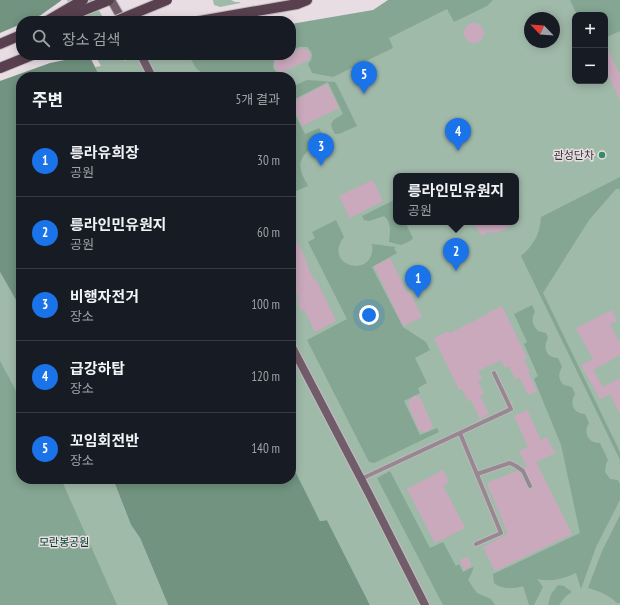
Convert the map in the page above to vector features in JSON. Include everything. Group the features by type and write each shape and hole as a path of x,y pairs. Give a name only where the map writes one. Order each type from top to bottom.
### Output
{"main road":[{"path":"56,16 83,0"},
{"path":"70,16 110,0"},
{"path":"128,16 167,0"},
{"path":"229,16 297,4 307,0"},
{"path":"0,44 16,37"},
{"path":"0,68 20,60"}],"street":[{"path":"110,0 120,16"},
{"path":"144,60 150,72"},
{"path":"296,355 425,605"}],"lane":[{"path":"361,479 511,409 494,373"},
{"path":"460,433 501,533 476,544"},
{"path":"477,474 510,464 523,471 530,486"}],"green space":[{"path":"67,0 93,0 102,16 75,16"},
{"path":"213,0 231,0 240,3 220,7 214,5"},
{"path":"388,0 493,0 487,6 454,22 447,9 389,38 393,48 333,77 312,73 308,64 311,60 311,51 307,47 296,48 296,23 373,10"},
{"path":"394,0 620,0 620,605 370,605 327,520 320,521 296,475 296,72 98,72 95,67 101,66 98,60 296,60 296,28 371,14"},
{"path":"570,0 620,0 620,31 608,37 608,12 576,12"},
{"path":"274,60 273,67 277,72 201,72 196,68 192,61"},
{"path":"307,80 335,82 357,126 339,134 335,134 332,126 333,121 343,114 328,82 296,98 296,85"},
{"path":"296,117 305,134 319,128 325,138 324,142 307,152 301,160 301,170 308,186 296,191"},
{"path":"620,177 620,189 616,189 589,220 543,293 620,452 620,460 521,256 536,239 541,217"},
{"path":"393,200 393,225 406,225 413,238 401,245 389,242 389,224 384,216 369,221 364,220 362,216"},
{"path":"336,220 344,237 339,247 339,256 344,262 359,266 366,262 371,255 372,244 396,247 394,248 397,253 372,267 403,327 426,342 430,350 415,358 427,383 418,388 420,393 404,401 420,435 437,428 439,432 374,463 369,462 307,340 347,319 308,242 315,238 312,232"},
{"name":"모란봉공원","path":"0,272 16,300 16,484 115,484 131,525 140,538 168,605 0,605"},
{"path":"532,305 535,312 533,324 538,331 546,333 548,338 545,345 547,352 554,358 558,358 562,367 559,374 561,381 564,385 572,387 575,394 572,401 574,408 581,414 585,414 589,423 586,430 588,437 596,443 600,443 608,460 605,472 610,479 618,480 620,484 620,500 596,547 581,589 576,573 557,579 537,579 543,587 534,605 529,605 523,586 512,588 501,587 494,583 493,574 580,533 561,445 534,379 538,376 524,344 527,342 514,314"},
{"path":"0,361 16,391 16,484 63,484 117,605 0,605"},
{"path":"390,471 430,548 443,542 456,566 459,564 463,572 473,567 468,580 477,593 491,599 495,605 443,605 377,478"},
{"path":"620,515 620,603 617,603 604,594 588,588 602,551"},
{"path":"558,585 564,586 572,592 566,596 559,605 548,605 551,594"}],"shaded area":[{"path":"0,0 61,0 69,16 16,16 16,60 92,60 98,72 16,72 16,300 0,272"},
{"path":"296,473 320,521 327,520 370,605 168,605 140,538 131,525 115,484 296,484"}],"pier":[{"path":"62,0 70,16 39,16"},
{"path":"16,26 16,60 65,60 50,63 25,72 16,72 16,75 0,81 0,33"}],"building":[{"path":"474,23 481,26 484,33 481,40 474,43 467,40 464,33 467,26"},
{"path":"303,48 309,51 311,54 309,60 282,72 276,70 274,63 276,60 296,60 296,51"},
{"path":"608,49 620,75 620,101 608,75"},
{"path":"327,84 339,108 302,126 296,113 296,100"},
{"path":"373,180 383,201 350,218 339,196"},
{"path":"474,225 511,225 502,231 493,233 488,231 484,236"},
{"path":"296,239 314,280 316,279 336,321 315,332 304,309 301,311 297,302 300,300 296,292"},
{"path":"390,258 407,293 410,292 422,317 403,326 374,266"},
{"path":"502,306 527,358 524,359 537,391 528,395 519,377 515,379 509,366 505,368 501,360 478,371 482,379 478,381 484,394 480,396 489,414 480,419 471,400 468,401 462,389 459,390 434,338 449,331 450,333"},
{"path":"612,310 617,321 610,324 620,343 620,355 593,370 603,387 620,378 620,414 610,394 600,399 581,365 593,359 576,328"},
{"path":"414,396 420,397 433,427 427,432 420,431 409,407 409,401"},
{"path":"527,410 541,440 547,437 555,453 536,462 572,534 495,571 483,547 508,534 487,483 517,471 520,473 528,489 533,488 533,485 524,468 527,467 519,451 528,447 514,416"},
{"path":"443,470 449,482 443,485 465,528 435,543 407,489"},
{"path":"468,557 472,566 464,570 460,560"}],"place":[{"name":"꼬임회전반","path":"364,94"},
{"name":"급강하탑","path":"458,151"},
{"name":"관성단차","path":"602,155"},
{"name":"비행자전거","path":"321,166"},
{"name":"릉라인민유원지","path":"456,271"},
{"name":"릉라유희장","path":"418,298"}]}
